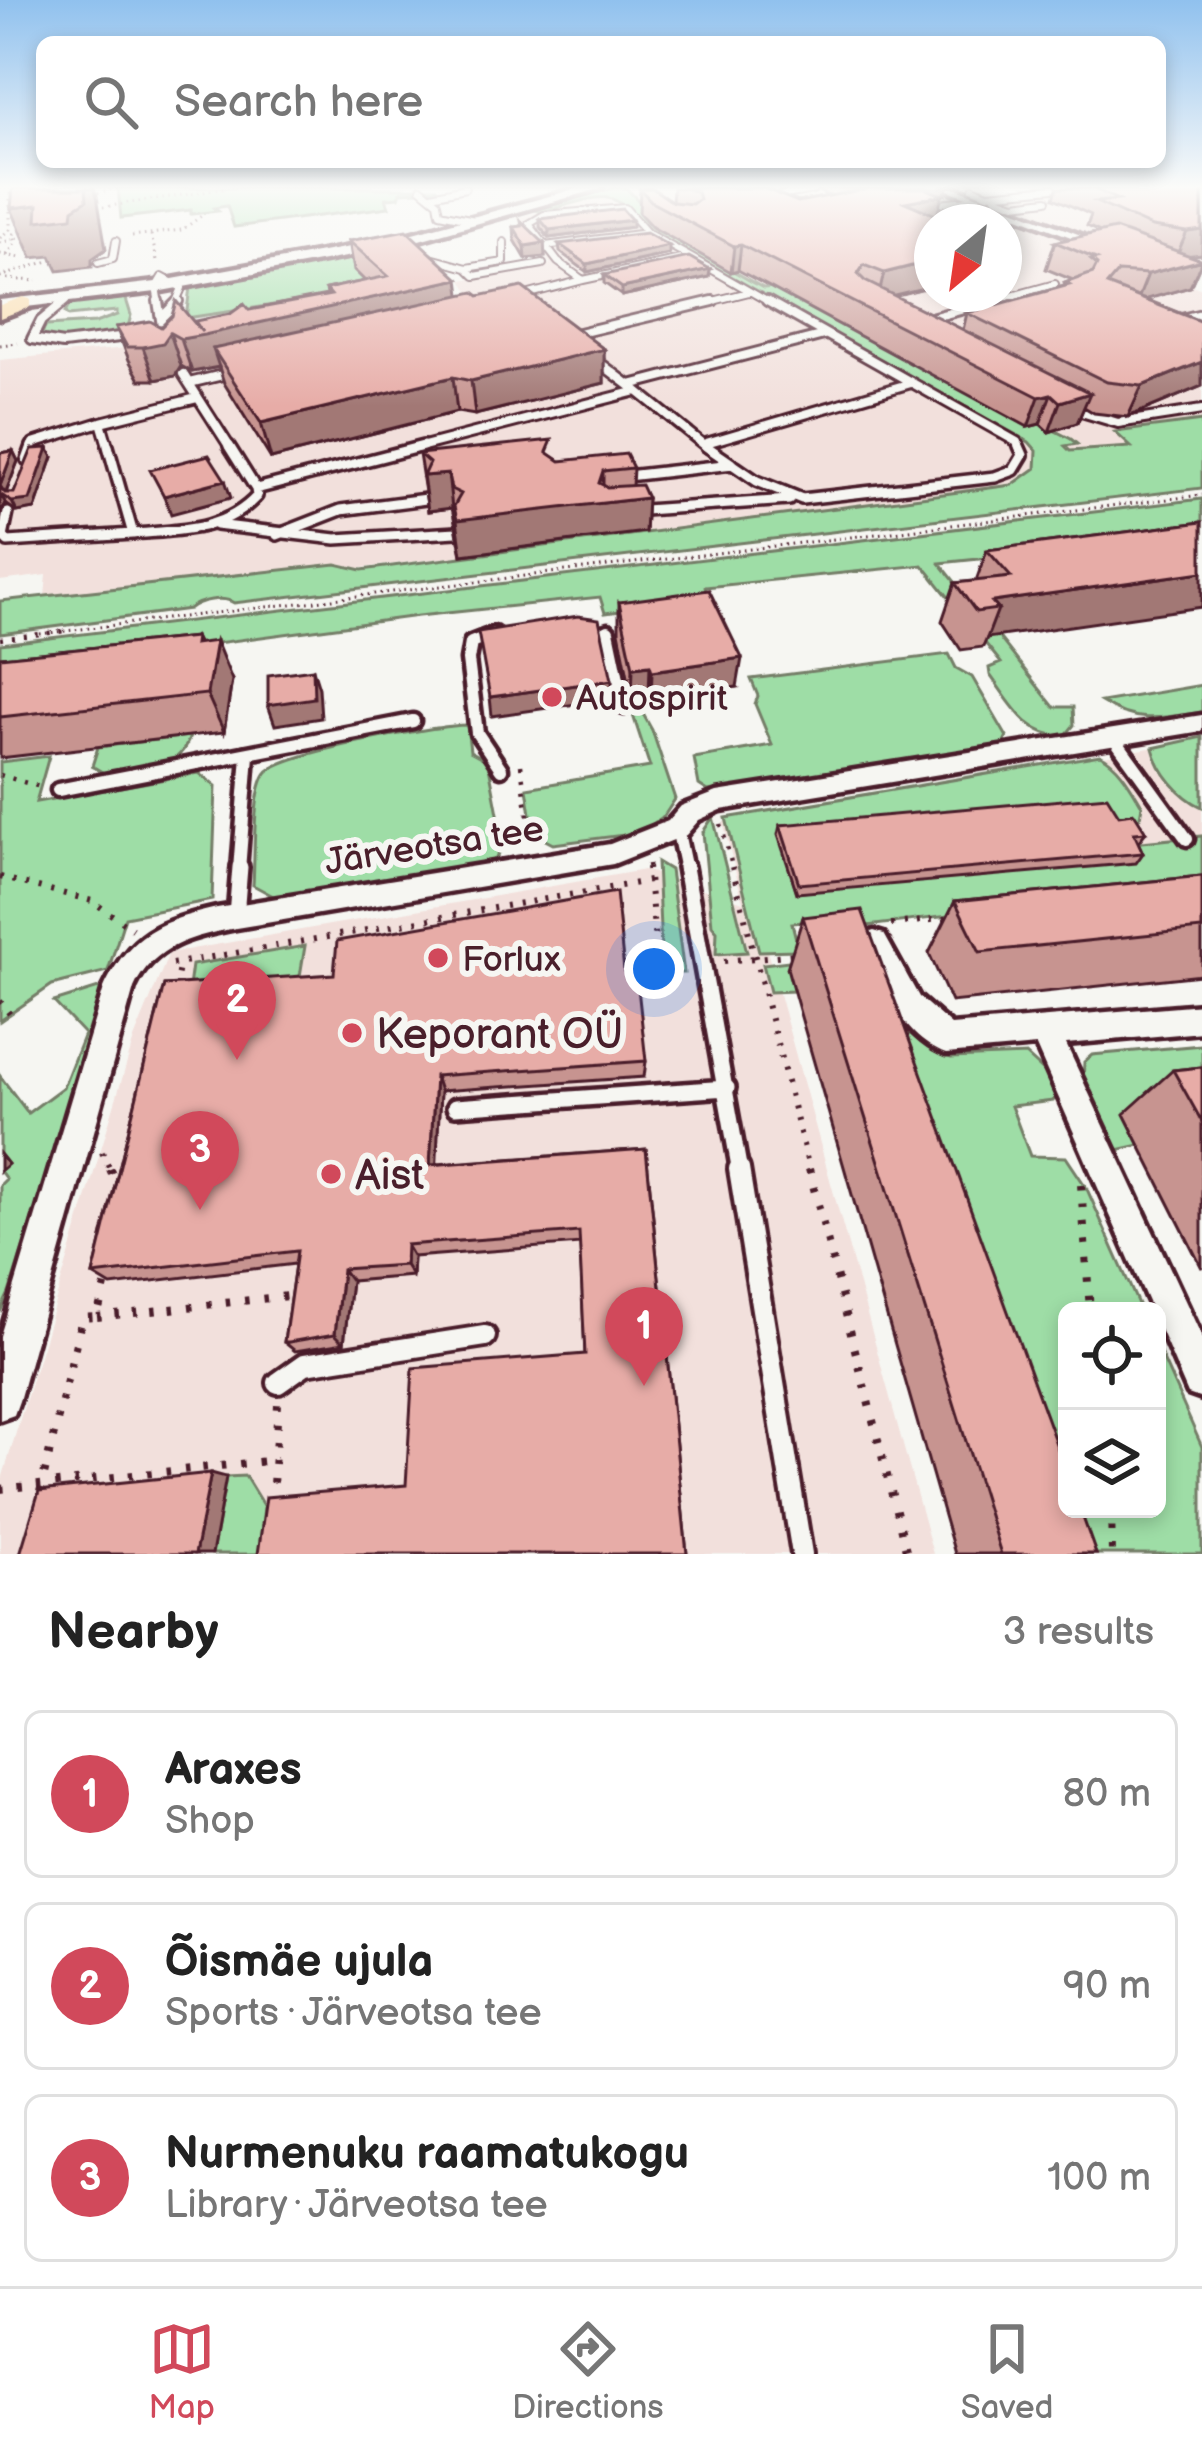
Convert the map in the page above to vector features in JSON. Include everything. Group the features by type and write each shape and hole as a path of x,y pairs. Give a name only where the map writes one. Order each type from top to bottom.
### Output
{"main road":[{"path":"5,289 68,298 276,261"},
{"path":"5,289 164,280"}],"street":[{"name":"Järveotsa tee","path":"0,1401 130,962 149,942 175,928 236,916 613,854 677,828 690,813 717,801 1202,724"},
{"path":"874,943 909,1007 946,1040 1202,1018"},
{"path":"1045,1031 1202,1380"}],"lane":[{"path":"98,263 107,261"},
{"path":"441,261 467,268 504,261"},
{"path":"561,261 583,280"},
{"path":"537,315 518,297 674,261"},
{"path":"607,513 802,500 995,477 1014,470 1023,455 1017,442 696,261"},
{"path":"467,268 475,276 543,264"},
{"path":"164,280 162,329 170,352"},
{"path":"163,316 182,296 164,280"},
{"path":"928,331 913,323 1055,284"},
{"path":"565,336 749,292"},
{"path":"68,298 41,321 32,339 64,344 162,329"},
{"path":"501,310 523,305"},
{"path":"1165,313 1202,328"},
{"path":"1181,319 1202,314"},
{"path":"551,326 772,492 802,500"},
{"path":"256,489 826,334"},
{"path":"8,512 3,537 8,542 216,525 246,511 257,496 256,489 186,379 251,368"},
{"path":"706,443 911,383"},
{"path":"27,460 33,442 197,398"},
{"path":"1054,401 1092,421 1117,425 1202,410"},
{"path":"101,422 133,534"},
{"path":"601,478 733,464"},
{"path":"270,538 341,510 426,499"},
{"path":"216,525 270,538 366,543 457,532"},
{"path":"572,625 608,630 623,706"},
{"path":"501,769 477,733 468,659 472,643 508,632"},
{"path":"58,790 413,722"},
{"path":"1114,738 1187,839"},
{"path":"236,916 248,755"},
{"path":"677,828 707,971 802,1554"},
{"path":"455,1107 727,1088"},
{"path":"278,1383 304,1364 485,1336"}],"path":[{"path":"5,289 55,261"},
{"path":"158,261 164,280"},
{"path":"0,639 1202,495"},
{"path":"521,765 531,838 545,848"},
{"path":"0,775 58,790"},
{"path":"719,816 907,1554"},
{"path":"639,844 647,861 659,980 707,971 717,962 798,954"},
{"path":"0,877 42,887"},
{"path":"874,943 883,925 951,918"},
{"path":"170,1006 180,963"},
{"path":"0,1001 15,1021"},
{"path":"83,1112 125,1201"},
{"path":"1080,1172 1089,1302"},
{"path":"97,1317 108,1271"},
{"path":"38,1502 82,1318 288,1296"},
{"path":"271,1507 278,1383"},
{"path":"0,1489 277,1460"},
{"path":"1111,1518 1112,1554"}],"shaded area":[{"path":"548,261 914,261 914,312 1022,312 1022,261 1140,261 1133,262 1202,289 1202,465 44,607 47,575 0,581 0,360 200,341 470,292 462,280 550,264"},
{"path":"1202,739 1202,879 760,925 933,1554 0,1554 0,1486 134,1039 169,953 644,870 743,902 723,822"}],"green space":[{"path":"328,261 369,261 375,290 186,318 190,287"},
{"path":"703,261 715,261 763,288 776,287 1071,439 1077,444 1065,446 1070,451 1131,447 1115,432 1202,421 1202,488 234,603 211,600 189,609 0,634 0,601 336,564 362,570 1012,485 1036,468 1037,451 1029,442"},
{"path":"125,296 131,315 126,335 62,343 39,339 46,326 95,323 117,315 117,311 68,316 71,302"},
{"path":"1202,499 1202,536 940,563 1054,707 1073,707 1074,725 1065,736 1040,731 1013,707 990,675 989,668 1001,663 923,565 705,587 710,599 605,613 600,597 418,616 22,669 0,726 0,644"},
{"path":"949,654 956,668 972,677 1007,737 1003,745 708,791 699,785 694,758 772,745 755,704 758,696 751,679"},
{"path":"1202,685 1202,712 1138,717 1101,702"},
{"path":"633,696 652,730 675,799 664,816 640,833 553,844 534,834 527,788 650,767 629,703"},
{"path":"467,725 470,751 488,761 503,840 495,861 275,897 253,885 256,810 266,773 328,749"},
{"path":"190,736 177,757 157,768 109,776 92,766 98,747"},
{"path":"1202,737 1202,807 1172,783 1153,748"},
{"path":"1100,755 1129,784 1142,805 1140,817 1128,823 779,835 797,893 1202,836 1202,885 867,926 856,917 792,923 796,939 807,939 798,950 759,951 726,818"},
{"path":"49,756 36,802 199,773 216,786 212,900 125,917 108,971 52,985 0,1021 0,762"},
{"path":"713,817 747,952 716,954 703,832"},
{"path":"657,862 670,870 684,973 662,973"},
{"path":"305,946 297,994 187,1002 192,965"},
{"path":"856,953 906,1031 935,1052 951,1058 1026,1055 1049,1076 1057,1094 1053,1101 1011,1106 1030,1156 1066,1157 1086,1187 1137,1302 1058,1302 1058,1518 1166,1518 1166,1366 1202,1447 1202,1554 1039,1554 788,968 794,991 770,992 763,964"},
{"path":"105,986 0,1312 0,1185 6,1179 0,1171 8,1164 0,1154 0,1076 28,1113 63,1087 84,1034 54,1002"},
{"path":"1202,1045 1202,1138 1126,1114 1140,1145 1117,1150 1083,1082 1084,1062 1092,1055"},
{"path":"245,1476 264,1507 259,1554 212,1554 226,1477"}],"building":[{"path":"371,261 439,261 459,279 204,335 181,339 170,333 163,343 143,347 127,347 116,327 150,321 161,327 172,316 176,301 202,332 195,321 230,314 244,304 249,310 331,295 326,289 388,276"},
{"path":"672,261 695,261 710,269 622,288 604,275"},
{"path":"771,261 914,261 914,266 884,273 864,265 858,274 914,305 914,312 927,312 1090,393 1060,402 1051,394 1039,397"},
{"path":"1092,261 1200,261 1148,274 1118,272 1107,285 1202,322 1202,362 1142,386 1107,382 967,313 1022,312 1022,298 1093,273 1097,265"},
{"path":"522,287 604,349 471,381 453,377 261,423 213,349 474,292 479,296"},
{"path":"552,440 547,452 560,461 626,454 633,468 603,471 599,483 607,487 641,485 647,498 457,520 454,506 461,494 451,489 448,474 423,476 429,463 419,454"},
{"path":"48,448 30,500 12,502 0,496 0,486 5,493 14,493 32,449"},
{"path":"13,451 0,486 0,453"},
{"path":"209,455 225,480 164,496 150,470"},
{"path":"1202,522 1202,572 992,602 998,609 976,612 955,583 1011,577 987,550"},
{"path":"709,590 742,658 652,671 650,665 633,667 619,602"},
{"path":"578,616 599,619 612,680 490,697 478,632"},
{"path":"195,637 194,644 216,641 207,694 0,717 0,657"},
{"path":"313,669 314,698 268,705 268,675"},
{"path":"1107,796 1119,815 1134,813 1146,832 1134,833 1143,853 799,884 780,825"},
{"path":"1202,876 1202,929 980,952 955,901"},
{"path":"616,892 624,971 636,970 646,1061 435,1076 430,1165 646,1149 687,1554 258,1554 266,1497 406,1485 413,1368 585,1354 579,1232 406,1245 405,1265 342,1269 335,1334 289,1342 284,1342 297,1251 93,1275 164,985 334,974 337,941"},
{"path":"862,910 1058,1449 1058,1518 1083,1518 1096,1554 1001,1554 803,917"},
{"path":"1202,1067 1202,1122 1173,1070"},
{"path":"211,1473 195,1554 20,1554 39,1491"}],"place":[{"name":"Autospirit","path":"552,697"},
{"name":"Forlux","path":"438,958"},
{"name":"Keporant OÜ","path":"352,1033"},
{"name":"Õismäe ujula","path":"237,1060"},
{"name":"Aist","path":"331,1174"},
{"name":"Nurmenuku raamatukogu","path":"200,1210"},
{"name":"Araxes","path":"644,1386"}]}
